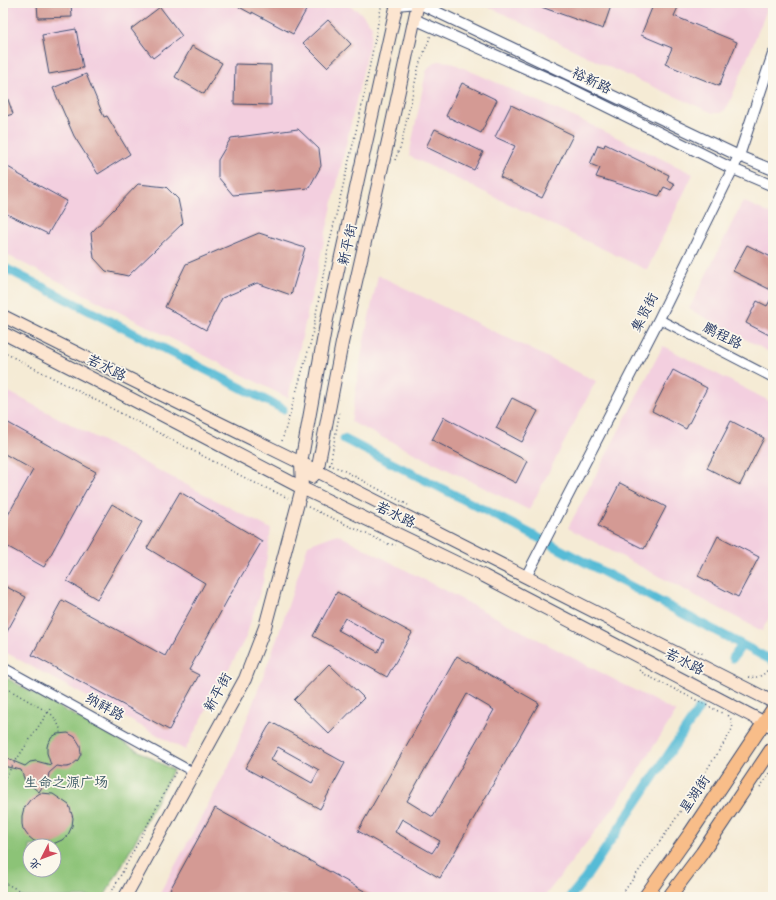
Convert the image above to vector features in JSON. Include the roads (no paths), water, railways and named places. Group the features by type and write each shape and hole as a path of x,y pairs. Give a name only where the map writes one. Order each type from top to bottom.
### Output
{"main road":[{"name":"新平街","path":"302,488 322,474 342,343 418,3"},
{"name":"新平街","path":"125,897 245,679 265,627 302,488 301,463 326,324 395,4"},
{"name":"裕新路","path":"395,4 414,19"},
{"name":"若水路","path":"3,316 301,463 773,702"},
{"name":"若水路","path":"3,333 302,488 484,576 769,724"},
{"name":"星湖街","path":"645,897 769,724 773,709"},
{"path":"669,897 702,853 773,747"}],"street":[{"path":"395,4 418,3"},
{"name":"裕新路","path":"418,3 739,156 773,170"},
{"name":"裕新路","path":"414,19 561,84 733,169 773,186"},
{"name":"集贤街","path":"526,577 659,319 733,169 739,156 773,54"},
{"name":"鹏程路","path":"659,319 773,378"},
{"name":"纳祥路","path":"3,667 193,772"}],"waterway":[{"path":"3,267 283,409"},
{"path":"344,439 514,525 773,661"},
{"path":"733,658 742,645"},
{"path":"570,897 585,879 699,709"}],"park label":[{"name":"生命之源广场","path":"66,784"}]}
